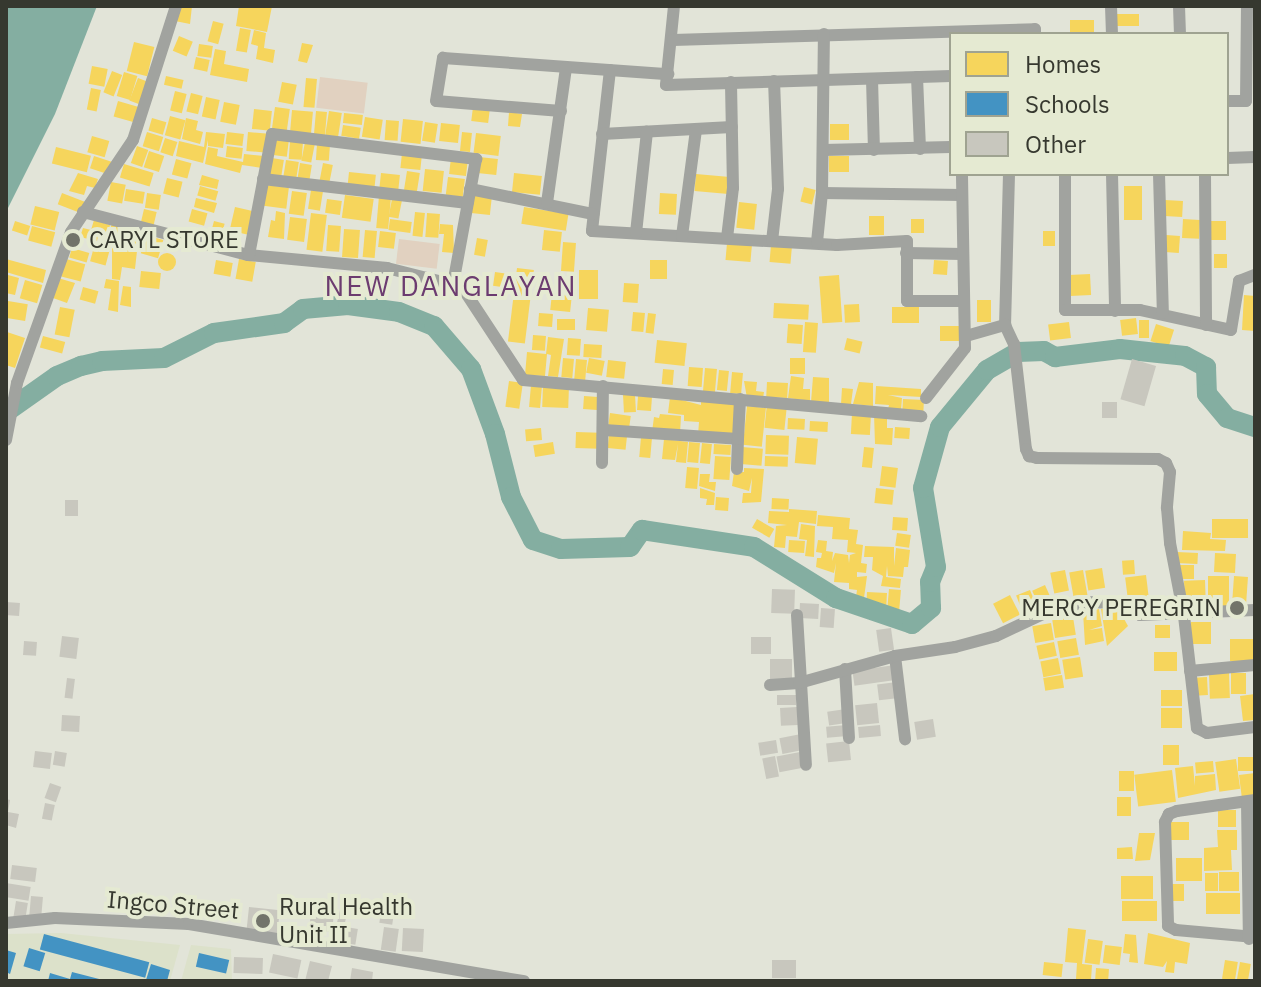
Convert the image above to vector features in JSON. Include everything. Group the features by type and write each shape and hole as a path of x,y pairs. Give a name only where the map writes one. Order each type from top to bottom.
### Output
{"street":[{"path":"7,434 17,383 71,232 133,140 176,6"},
{"path":"674,6 673,40 666,85 949,76"},
{"path":"1111,6 1112,32"},
{"path":"1179,6 1180,32"},
{"path":"1229,101 1246,101 1247,6"},
{"path":"673,40 1035,29 1035,32"},
{"path":"817,242 822,193 824,34"},
{"path":"561,111 436,101 443,58 668,74"},
{"path":"547,203 566,67"},
{"path":"610,70 592,231 837,245 907,241 907,301 963,301"},
{"path":"917,77 920,149"},
{"path":"872,79 874,150"},
{"path":"772,241 778,189 774,81"},
{"path":"727,238 733,188 731,82"},
{"path":"602,134 732,127"},
{"path":"682,236 696,130"},
{"path":"636,233 647,132"},
{"path":"249,255 272,134 476,159 453,284"},
{"path":"823,150 949,147"},
{"path":"1229,158 1255,157"},
{"path":"926,398 965,348 962,176"},
{"path":"1009,176 1005,325 1014,344 1029,456 1158,459 1166,463 1170,472 1167,508 1170,543 1184,616 1200,733 1255,727"},
{"path":"1065,176 1065,310 1163,313 1231,330 1239,281 1254,275 1255,268"},
{"path":"1112,176 1115,311"},
{"path":"1159,176 1163,313"},
{"path":"1205,176 1206,325"},
{"path":"263,179 468,203"},
{"path":"470,189 593,214"},
{"path":"822,193 962,195"},
{"path":"83,212 249,255 387,268 462,287 523,380 921,416"},
{"path":"906,253 963,254"},
{"path":"966,336 1005,325"},
{"path":"602,463 603,386"},
{"path":"737,469 740,399"},
{"path":"604,430 738,439"},
{"path":"770,685 799,683 895,656 996,636 1045,613 1087,602 1112,603 1140,615 1184,616 1255,610"},
{"path":"797,615 806,765"},
{"path":"895,656 905,739"},
{"path":"1190,671 1255,665"},
{"path":"845,669 849,738"},
{"path":"1251,801 1252,938 1176,930 1168,926 1165,822 1169,814 1251,801"},
{"name":"Ingco Street","path":"6,923 55,918 189,924 524,981"},
{"path":"429,981 431,967"}],"shaded area":[{"path":"320,77 368,83 364,114 316,108"},
{"path":"399,239 440,244 437,269 396,264"},
{"path":"61,933 180,945 170,981 6,981 6,934"},
{"path":"191,945 231,949 232,981 181,981"}],"water":[{"path":"6,6 97,6 55,114 6,212"}],"building: Homes":[{"path":"180,6 192,6 190,24 175,21"},
{"path":"239,6 272,6 267,32 236,26"},
{"path":"1111,14 1139,14 1139,26 1111,26"},
{"path":"1070,20 1094,20 1094,32 1070,32"},
{"path":"213,21 224,24 218,44 208,41"},
{"path":"240,28 251,30 247,53 236,51"},
{"path":"254,30 266,33 264,48 275,50 273,63 256,59 258,46 251,44"},
{"path":"179,36 193,42 187,57 173,51"},
{"path":"134,42 154,47 147,76 127,71"},
{"path":"302,43 313,45 307,63 298,61"},
{"path":"199,44 213,46 211,58 197,56"},
{"path":"215,49 226,51 224,64 249,69 247,82 210,75"},
{"path":"196,57 210,60 207,72 194,69"},
{"path":"92,66 108,69 104,87 89,84"},
{"path":"112,71 122,75 114,96 103,92"},
{"path":"124,72 137,76 130,100 117,96"},
{"path":"166,76 184,80 182,89 164,85"},
{"path":"138,78 151,83 142,105 129,100"},
{"path":"306,78 317,79 314,108 303,107"},
{"path":"282,82 297,85 293,104 278,102"},
{"path":"91,88 101,90 97,112 87,110"},
{"path":"175,91 187,94 182,113 170,110"},
{"path":"191,93 203,96 198,114 186,111"},
{"path":"206,97 220,100 216,119 202,117"},
{"path":"118,101 142,108 138,123 114,116"},
{"path":"224,102 240,105 236,125 220,122"},
{"path":"275,107 290,109 286,134 272,132"},
{"path":"473,107 490,109 488,123 471,121"},
{"path":"254,109 272,111 270,131 252,129"},
{"path":"292,110 313,112 311,134 290,132"},
{"path":"316,111 327,112 325,136 314,135"},
{"path":"329,111 342,113 338,137 325,135"},
{"path":"509,112 522,114 520,127 508,126"},
{"path":"344,113 363,115 362,125 343,123"},
{"path":"170,116 185,120 180,139 165,135"},
{"path":"365,117 383,120 380,140 362,137"},
{"path":"152,118 166,122 163,135 148,130"},
{"path":"186,118 198,121 196,130 203,132 200,144 182,139"},
{"path":"403,119 423,121 420,144 401,142"},
{"path":"386,120 399,121 398,141 385,140"},
{"path":"425,122 438,124 435,143 422,141"},
{"path":"441,123 460,125 458,143 439,141"},
{"path":"830,124 849,124 849,140 830,140"},
{"path":"343,125 361,128 359,139 341,136"},
{"path":"147,132 163,137 159,151 143,146"},
{"path":"206,132 225,134 223,148 208,146 208,140 203,163 176,156 179,141 204,147"},
{"path":"227,132 244,134 242,146 226,144"},
{"path":"248,132 269,134 267,153 246,151"},
{"path":"462,132 472,133 470,152 460,151"},
{"path":"476,133 501,136 498,156 474,153"},
{"path":"92,136 109,141 105,157 87,152"},
{"path":"165,138 177,142 173,156 160,152"},
{"path":"273,138 289,140 287,157 271,155"},
{"path":"290,141 303,142 302,160 289,159"},
{"path":"305,142 315,144 311,163 301,161"},
{"path":"317,144 330,145 329,161 316,160"},
{"path":"137,146 148,150 142,167 131,163"},
{"path":"227,146 243,148 242,159 226,157"},
{"path":"56,147 91,156 87,172 52,163"},
{"path":"208,147 218,149 217,156 243,162 244,154 264,156 262,168 242,165 240,173 205,164"},
{"path":"149,151 164,156 159,172 144,167"},
{"path":"402,153 422,155 420,170 400,168"},
{"path":"94,156 113,162 109,175 90,168"},
{"path":"829,156 849,156 849,172 829,172"},
{"path":"479,157 498,159 496,175 477,173"},
{"path":"272,158 284,160 281,180 269,178"},
{"path":"451,158 468,160 466,176 449,174"},
{"path":"176,159 191,163 187,179 172,174"},
{"path":"286,160 299,162 295,184 283,182"},
{"path":"300,163 312,165 309,183 297,181"},
{"path":"323,163 333,165 329,184 319,182"},
{"path":"124,164 154,173 150,186 120,177"},
{"path":"425,169 444,171 442,193 423,191"},
{"path":"407,171 420,173 417,192 404,190"},
{"path":"349,172 376,175 374,188 348,185"},
{"path":"78,173 98,179 95,188 87,186 84,195 69,191"},
{"path":"381,173 400,175 398,190 379,188"},
{"path":"514,173 542,176 540,195 512,192"},
{"path":"696,174 730,177 728,194 695,191"},
{"path":"202,175 219,180 217,189 199,185"},
{"path":"448,177 465,179 463,197 446,195"},
{"path":"167,178 183,182 179,197 163,194"},
{"path":"111,182 126,185 122,204 107,201"},
{"path":"266,185 289,188 286,209 263,206"},
{"path":"200,186 218,191 216,201 197,196"},
{"path":"1124,186 1142,186 1142,220 1124,220"},
{"path":"804,187 816,190 812,204 800,202"},
{"path":"126,189 145,192 143,204 124,201"},
{"path":"311,190 323,192 320,211 308,209"},
{"path":"292,191 307,193 304,216 289,214"},
{"path":"62,193 85,202 81,213 58,204"},
{"path":"147,193 161,195 159,210 145,208"},
{"path":"660,193 677,194 676,215 659,214"},
{"path":"473,194 492,196 490,215 471,213"},
{"path":"345,195 374,199 371,222 342,218"},
{"path":"379,196 391,197 388,229 376,228"},
{"path":"196,198 217,203 214,213 194,207"},
{"path":"327,199 342,201 340,215 325,213"},
{"path":"392,199 402,201 398,219 389,217"},
{"path":"1165,200 1183,201 1182,217 1164,216"},
{"path":"739,202 757,204 754,230 736,228"},
{"path":"35,206 59,212 55,230 30,224"},
{"path":"235,207 253,211 247,234 230,230"},
{"path":"524,207 568,214 566,231 521,224"},
{"path":"144,209 157,212 153,228 140,225"},
{"path":"192,209 207,213 204,226 189,222"},
{"path":"276,211 285,213 284,239 268,237"},
{"path":"415,212 425,213 422,237 412,236"},
{"path":"311,213 327,215 322,252 306,250"},
{"path":"427,213 440,214 438,238 425,237"},
{"path":"869,216 884,216 884,235 869,235"},
{"path":"290,217 307,219 304,242 287,240"},
{"path":"390,219 412,222 410,233 388,230"},
{"path":"911,219 924,219 924,233 911,233"},
{"path":"1183,219 1200,220 1199,239 1182,238"},
{"path":"94,220 110,225 108,234 99,231 97,241 80,237 83,228 91,230"},
{"path":"15,221 30,226 27,235 12,231"},
{"path":"214,221 225,224 220,241 209,238"},
{"path":"1208,221 1226,221 1226,240 1208,240"},
{"path":"112,223 126,227 121,247 106,243"},
{"path":"440,224 453,225 454,253 442,252 444,234 439,234"},
{"path":"328,225 341,226 339,252 326,251"},
{"path":"32,226 55,232 51,247 28,240"},
{"path":"344,229 360,230 358,258 342,257"},
{"path":"127,230 143,234 139,248 123,245"},
{"path":"365,230 377,231 375,258 363,257"},
{"path":"544,230 562,232 560,252 542,250"},
{"path":"380,231 396,233 394,249 378,247"},
{"path":"1043,231 1055,231 1055,246 1043,246"},
{"path":"146,235 163,240 158,258 141,253"},
{"path":"1166,235 1180,236 1179,253 1165,252"},
{"path":"477,238 488,240 485,257 474,255"},
{"path":"563,242 576,243 574,272 561,271"},
{"path":"95,243 110,247 106,265 90,261"},
{"path":"727,243 752,245 750,262 726,260"},
{"path":"771,245 792,247 790,264 770,262"},
{"path":"72,248 89,253 87,263 69,258"},
{"path":"112,248 137,251 135,269 122,267 120,280 112,279"},
{"path":"163,253 171,253 176,262 174,269 163,271 158,266 158,258"},
{"path":"1214,254 1227,254 1227,268 1214,268"},
{"path":"6,259 46,270 43,283 6,272"},
{"path":"66,259 85,264 81,282 61,276"},
{"path":"239,259 256,262 252,282 236,279"},
{"path":"216,260 233,263 230,277 214,274"},
{"path":"650,260 667,260 667,279 650,279"},
{"path":"934,260 948,261 947,275 933,274"},
{"path":"517,268 534,270 525,344 508,341"},
{"path":"579,270 598,270 598,299 579,299"},
{"path":"141,271 161,273 159,289 139,287"},
{"path":"495,272 509,274 507,288 493,286"},
{"path":"1090,274 1091,295 1070,296 1069,275"},
{"path":"8,275 19,278 15,295 6,293"},
{"path":"839,275 842,322 822,323 819,276"},
{"path":"58,278 75,283 67,303 53,298"},
{"path":"106,279 119,281 118,312 108,310 111,289 104,288"},
{"path":"25,280 42,285 37,303 20,298"},
{"path":"624,283 639,284 638,303 623,302"},
{"path":"123,286 131,287 131,307 120,305"},
{"path":"83,287 98,291 95,304 80,300"},
{"path":"552,293 572,295 570,312 550,310"},
{"path":"1244,295 1255,296 1255,331 1242,330"},
{"path":"977,300 991,300 991,322 977,322"},
{"path":"8,301 28,304 25,321 6,318"},
{"path":"774,303 809,305 808,320 773,318"},
{"path":"859,304 860,322 845,323 844,305"},
{"path":"60,307 75,310 69,337 55,334"},
{"path":"892,307 919,307 919,323 892,323"},
{"path":"588,308 609,310 607,332 586,330"},
{"path":"633,312 645,313 643,332 631,331"},
{"path":"539,313 553,314 552,327 538,326"},
{"path":"648,313 656,314 654,334 646,333"},
{"path":"1136,318 1138,334 1122,336 1120,320"},
{"path":"557,319 575,319 575,330 557,330"},
{"path":"1139,320 1149,320 1149,338 1139,338"},
{"path":"805,322 818,323 816,353 803,352"},
{"path":"1069,322 1071,338 1050,340 1048,325"},
{"path":"788,324 803,325 802,344 787,343"},
{"path":"1156,324 1174,330 1169,347 1150,341"},
{"path":"940,326 961,326 961,341 940,341"},
{"path":"7,332 25,338 15,368 6,365"},
{"path":"533,335 546,336 545,351 532,350"},
{"path":"43,336 65,342 62,354 40,348"},
{"path":"548,337 564,339 558,377 548,376 551,355 547,354 545,376 525,375 527,352 546,354"},
{"path":"568,338 581,339 580,356 567,355"},
{"path":"847,338 863,342 860,354 844,350"},
{"path":"657,340 687,343 684,366 655,363"},
{"path":"584,344 602,345 601,358 583,357"},
{"path":"563,358 574,359 572,378 561,377"},
{"path":"589,358 605,361 602,376 586,373"},
{"path":"790,358 805,358 805,374 790,374"},
{"path":"576,359 587,360 585,380 574,379"},
{"path":"608,360 626,362 624,379 606,377"},
{"path":"689,367 703,368 702,387 688,386"},
{"path":"705,368 717,369 715,392 703,391"},
{"path":"663,369 674,370 673,385 662,384"},
{"path":"719,370 729,371 727,391 717,390"},
{"path":"732,372 743,373 741,394 730,393"},
{"path":"791,376 804,378 803,389 810,389 810,401 788,398"},
{"path":"813,377 829,378 829,404 811,402"},
{"path":"509,381 523,383 519,409 505,407"},
{"path":"744,381 757,382 756,391 764,392 763,398 747,398"},
{"path":"767,382 788,383 787,398 766,397"},
{"path":"859,382 873,383 873,406 853,404"},
{"path":"531,385 542,386 540,408 529,407"},
{"path":"543,385 569,386 568,408 542,407"},
{"path":"876,386 921,389 921,397 888,395 902,398 901,410 888,409 889,405 875,404"},
{"path":"842,388 853,389 851,404 841,404"},
{"path":"635,394 636,412 624,413 623,395"},
{"path":"584,396 598,397 597,410 583,409"},
{"path":"638,396 652,397 651,411 637,410"},
{"path":"670,397 701,405 701,399 738,401 736,437 698,435 699,422 684,421 684,415 668,413"},
{"path":"903,399 924,400 923,411 902,410"},
{"path":"767,404 787,406 784,430 764,428"},
{"path":"747,406 766,408 762,447 743,445"},
{"path":"610,413 631,416 629,429 608,426"},
{"path":"852,413 871,414 870,435 851,434"},
{"path":"660,414 681,416 680,434 652,432 654,417 659,418"},
{"path":"874,414 887,415 887,428 893,428 892,445 875,444"},
{"path":"788,418 805,419 804,430 787,429"},
{"path":"810,421 828,422 827,432 809,431"},
{"path":"895,427 910,428 909,439 894,438"},
{"path":"541,428 542,440 526,441 525,429"},
{"path":"576,432 599,433 598,449 575,448"},
{"path":"609,435 627,437 626,450 608,448"},
{"path":"766,435 789,436 788,455 765,454"},
{"path":"641,437 652,438 650,458 639,457"},
{"path":"797,437 818,439 816,465 795,463"},
{"path":"664,439 688,442 686,463 676,462 678,444 675,460 662,459"},
{"path":"553,442 555,454 535,457 533,445"},
{"path":"689,442 700,443 698,463 687,462"},
{"path":"702,443 712,444 710,464 700,463"},
{"path":"714,444 731,445 730,455 713,454"},
{"path":"742,447 763,449 761,466 741,464"},
{"path":"864,447 874,448 872,468 862,467"},
{"path":"715,456 731,457 729,480 713,479"},
{"path":"765,456 788,457 788,467 765,466"},
{"path":"882,466 898,468 895,488 880,486"},
{"path":"687,467 699,468 697,489 685,488"},
{"path":"744,468 764,469 761,502 742,503 743,493 751,493 752,478 749,491 732,486 734,472 744,472"},
{"path":"700,474 710,474 709,482 716,482 715,491 699,486"},
{"path":"700,488 715,493 714,505 706,505 707,499 700,498"},
{"path":"876,488 894,490 892,505 874,503"},
{"path":"716,497 729,498 728,511 715,510"},
{"path":"772,498 789,499 788,510 771,509"},
{"path":"789,509 817,511 816,524 799,522 797,537 786,536 785,548 774,547 776,526 787,525 768,523 769,511 789,512"},
{"path":"818,515 850,518 849,529 858,530 856,544 863,545 861,563 867,564 866,573 857,572 857,577 867,576 864,598 856,597 857,590 849,589 849,583 834,582 836,563 834,573 816,567 817,558 821,558 822,553 816,552 818,540 827,541 826,551 833,552 832,561 835,553 848,555 849,563 850,555 856,553 847,552 848,540 832,539 833,527 817,526"},
{"path":"893,517 908,518 907,531 892,530"},
{"path":"757,519 774,529 769,538 752,528"},
{"path":"1212,519 1248,519 1248,538 1212,538"},
{"path":"801,524 815,526 814,557 805,556 807,540 799,539"},
{"path":"1183,531 1211,533 1210,539 1226,540 1225,551 1182,550"},
{"path":"897,533 911,535 909,548 895,546"},
{"path":"789,540 805,541 804,553 788,552"},
{"path":"865,546 894,547 894,566 896,548 910,550 903,577 888,576 887,566 886,577 901,579 900,588 881,586 883,576 872,570 873,557 864,557"},
{"path":"1177,552 1198,553 1197,564 1176,563"},
{"path":"1215,553 1236,554 1235,573 1214,572"},
{"path":"1134,560 1135,574 1123,575 1122,561"},
{"path":"1179,565 1194,565 1194,579 1179,579"},
{"path":"1102,568 1105,588 1088,590 1085,571"},
{"path":"1065,570 1069,591 1054,593 1050,573"},
{"path":"1083,570 1088,598 1074,600 1069,572"},
{"path":"1146,575 1149,601 1128,603 1125,578"},
{"path":"1208,576 1229,576 1229,606 1208,606"},
{"path":"1234,576 1248,577 1246,604 1232,603"},
{"path":"1205,580 1206,607 1185,608 1184,581"},
{"path":"1045,585 1053,603 1040,609 1032,591"},
{"path":"889,589 901,590 899,613 887,612"},
{"path":"1030,590 1039,612 1025,618 1016,596"},
{"path":"867,592 887,593 886,605 866,604"},
{"path":"1010,595 1020,615 1003,623 993,604"},
{"path":"1118,608 1128,626 1107,646 1101,609"},
{"path":"1099,609 1102,626 1089,630 1102,628 1104,641 1085,645 1083,612"},
{"path":"1073,617 1076,635 1055,638 1052,620"},
{"path":"1191,622 1211,622 1211,644 1191,644"},
{"path":"1051,623 1054,640 1035,643 1032,626"},
{"path":"1155,625 1170,625 1170,638 1155,638"},
{"path":"1076,638 1079,655 1060,658 1057,641"},
{"path":"1230,639 1255,639 1255,661 1230,661"},
{"path":"1054,642 1057,656 1039,659 1036,646"},
{"path":"1154,652 1177,652 1177,671 1154,671"},
{"path":"1080,657 1083,677 1065,680 1062,660"},
{"path":"1058,658 1061,674 1043,677 1040,661"},
{"path":"1229,673 1230,698 1210,699 1209,674"},
{"path":"1231,673 1246,673 1246,694 1231,694"},
{"path":"1062,675 1064,688 1045,691 1043,678"},
{"path":"1207,677 1208,695 1195,696 1194,678"},
{"path":"1161,690 1182,690 1182,706 1161,706"},
{"path":"1255,694 1255,720 1243,721 1240,696"},
{"path":"1161,708 1182,708 1182,728 1161,728"},
{"path":"1163,745 1179,745 1179,765 1163,765"},
{"path":"1238,757 1255,757 1255,771 1238,771"},
{"path":"1236,759 1240,789 1219,792 1215,762"},
{"path":"1213,761 1214,772 1196,774 1195,763"},
{"path":"1193,766 1195,786 1195,776 1215,774 1216,790 1178,798 1175,768"},
{"path":"1172,770 1176,802 1138,806 1134,775"},
{"path":"1119,771 1134,771 1134,791 1119,791"},
{"path":"1255,773 1255,797 1242,799 1239,775"},
{"path":"1117,797 1131,797 1131,816 1117,816"},
{"path":"1218,810 1236,810 1236,827 1218,827"},
{"path":"1170,822 1189,822 1189,840 1170,840"},
{"path":"1217,830 1237,830 1237,850 1231,850 1232,870 1204,871 1204,848 1218,847"},
{"path":"1139,833 1155,833 1150,860 1135,861"},
{"path":"1132,847 1133,859 1117,859 1117,848"},
{"path":"1176,858 1202,858 1202,881 1176,881"},
{"path":"1219,872 1239,872 1239,891 1219,891"},
{"path":"1205,873 1218,873 1218,891 1205,891"},
{"path":"1121,876 1153,876 1153,899 1121,899"},
{"path":"1168,884 1184,884 1184,901 1168,901"},
{"path":"1206,893 1240,893 1240,914 1206,914"},
{"path":"1122,901 1157,901 1157,921 1122,921"},
{"path":"1068,928 1086,930 1082,964 1092,965 1091,980 1076,979 1077,963 1065,962"},
{"path":"1148,933 1190,943 1187,964 1175,962 1174,973 1165,972 1167,961 1163,967 1144,964"},
{"path":"1125,934 1136,935 1138,963 1129,962 1130,954 1123,953"},
{"path":"1088,939 1103,941 1100,965 1085,963"},
{"path":"1105,945 1122,947 1120,965 1103,963"},
{"path":"1225,960 1238,962 1235,981 1222,979"},
{"path":"1044,962 1063,964 1062,977 1043,975"},
{"path":"1240,962 1251,964 1248,981 1237,980"},
{"path":"1096,968 1109,969 1108,981 1095,980"}],"building: Schools":[{"path":"44,934 149,962 145,978 40,949"},
{"path":"29,948 45,953 40,971 23,966"},
{"path":"6,950 16,953 10,974 6,972"},
{"path":"199,953 229,960 226,974 196,967"},
{"path":"151,964 170,970 167,981 146,980"},
{"path":"72,972 103,981 48,981 50,973 70,979"}],"building: Other":[{"path":"1132,359 1156,366 1144,406 1120,399"},
{"path":"1102,402 1117,402 1117,418 1102,418"},
{"path":"65,500 78,500 78,516 65,516"},
{"path":"772,589 795,590 794,614 771,613"},
{"path":"6,602 20,603 19,616 6,615"},
{"path":"800,603 819,604 818,619 799,618"},
{"path":"821,608 835,609 834,628 820,627"},
{"path":"891,628 894,650 879,652 876,630"},
{"path":"62,636 79,638 76,659 59,657"},
{"path":"751,637 771,637 771,654 751,654"},
{"path":"24,641 37,642 36,656 23,655"},
{"path":"770,659 792,659 792,679 770,679"},
{"path":"895,665 897,680 855,686 852,671"},
{"path":"67,678 75,679 73,699 65,698"},
{"path":"897,682 899,698 879,700 877,684"},
{"path":"777,695 796,695 796,705 777,705"},
{"path":"877,703 879,723 857,725 855,705"},
{"path":"797,707 798,725 781,726 780,708"},
{"path":"846,709 848,723 829,726 827,712"},
{"path":"62,715 80,716 79,732 61,731"},
{"path":"933,719 936,737 917,740 914,722"},
{"path":"847,725 848,736 827,738 826,727"},
{"path":"880,725 881,736 859,738 858,727"},
{"path":"801,734 804,750 782,754 779,738"},
{"path":"776,740 778,753 760,756 758,743"},
{"path":"849,741 851,760 828,762 826,743"},
{"path":"35,751 52,753 50,769 33,767"},
{"path":"55,751 67,753 65,767 53,765"},
{"path":"800,752 803,768 779,772 776,757"},
{"path":"775,756 779,777 766,779 762,758"},
{"path":"50,783 61,787 56,802 45,798"},
{"path":"6,799 10,800 8,812 19,814 16,828 6,825"},
{"path":"45,803 55,805 52,821 42,819"},
{"path":"12,865 37,868 35,882 10,879"},
{"path":"6,883 31,887 29,901 6,897"},
{"path":"31,896 43,897 41,919 29,918"},
{"path":"16,901 28,903 25,920 13,918"},
{"path":"341,906 348,907 343,933 335,931"},
{"path":"382,906 395,908 392,925 379,923"},
{"name":"Rural Health Unit II","path":"249,907 280,910 277,934 246,931"},
{"path":"311,910 334,912 332,932 309,930"},
{"path":"346,927 358,929 355,945 343,943"},
{"path":"384,927 399,929 396,952 381,950"},
{"path":"403,928 424,929 423,952 402,951"},
{"path":"273,954 301,960 297,979 269,973"},
{"path":"234,957 263,958 262,974 233,973"},
{"path":"772,960 796,960 796,978 772,978"},
{"path":"310,961 332,966 328,981 305,981"},
{"path":"352,968 373,972 372,981 350,981"}],"waterway":[{"path":"6,412 57,376 81,366 102,361 164,358 214,333 284,323 303,309 348,305 399,312 434,326 471,369 495,434 511,497 533,540 561,549 630,547 642,530 754,547 836,598 912,624 931,608 930,582 936,567 923,488 940,427 987,370 1018,352 1044,351 1055,357 1120,349 1185,356 1206,367 1207,394 1227,418 1255,427"}],"place":[{"name":"CARYL STORE","path":"73,240"},
{"name":"MERCY PEREGRIN","path":"1237,608"},
{"name":"Rural Health Unit II","path":"263,921"}],"district":[{"name":"NEW DANGLAYAN","path":"451,286"}]}
